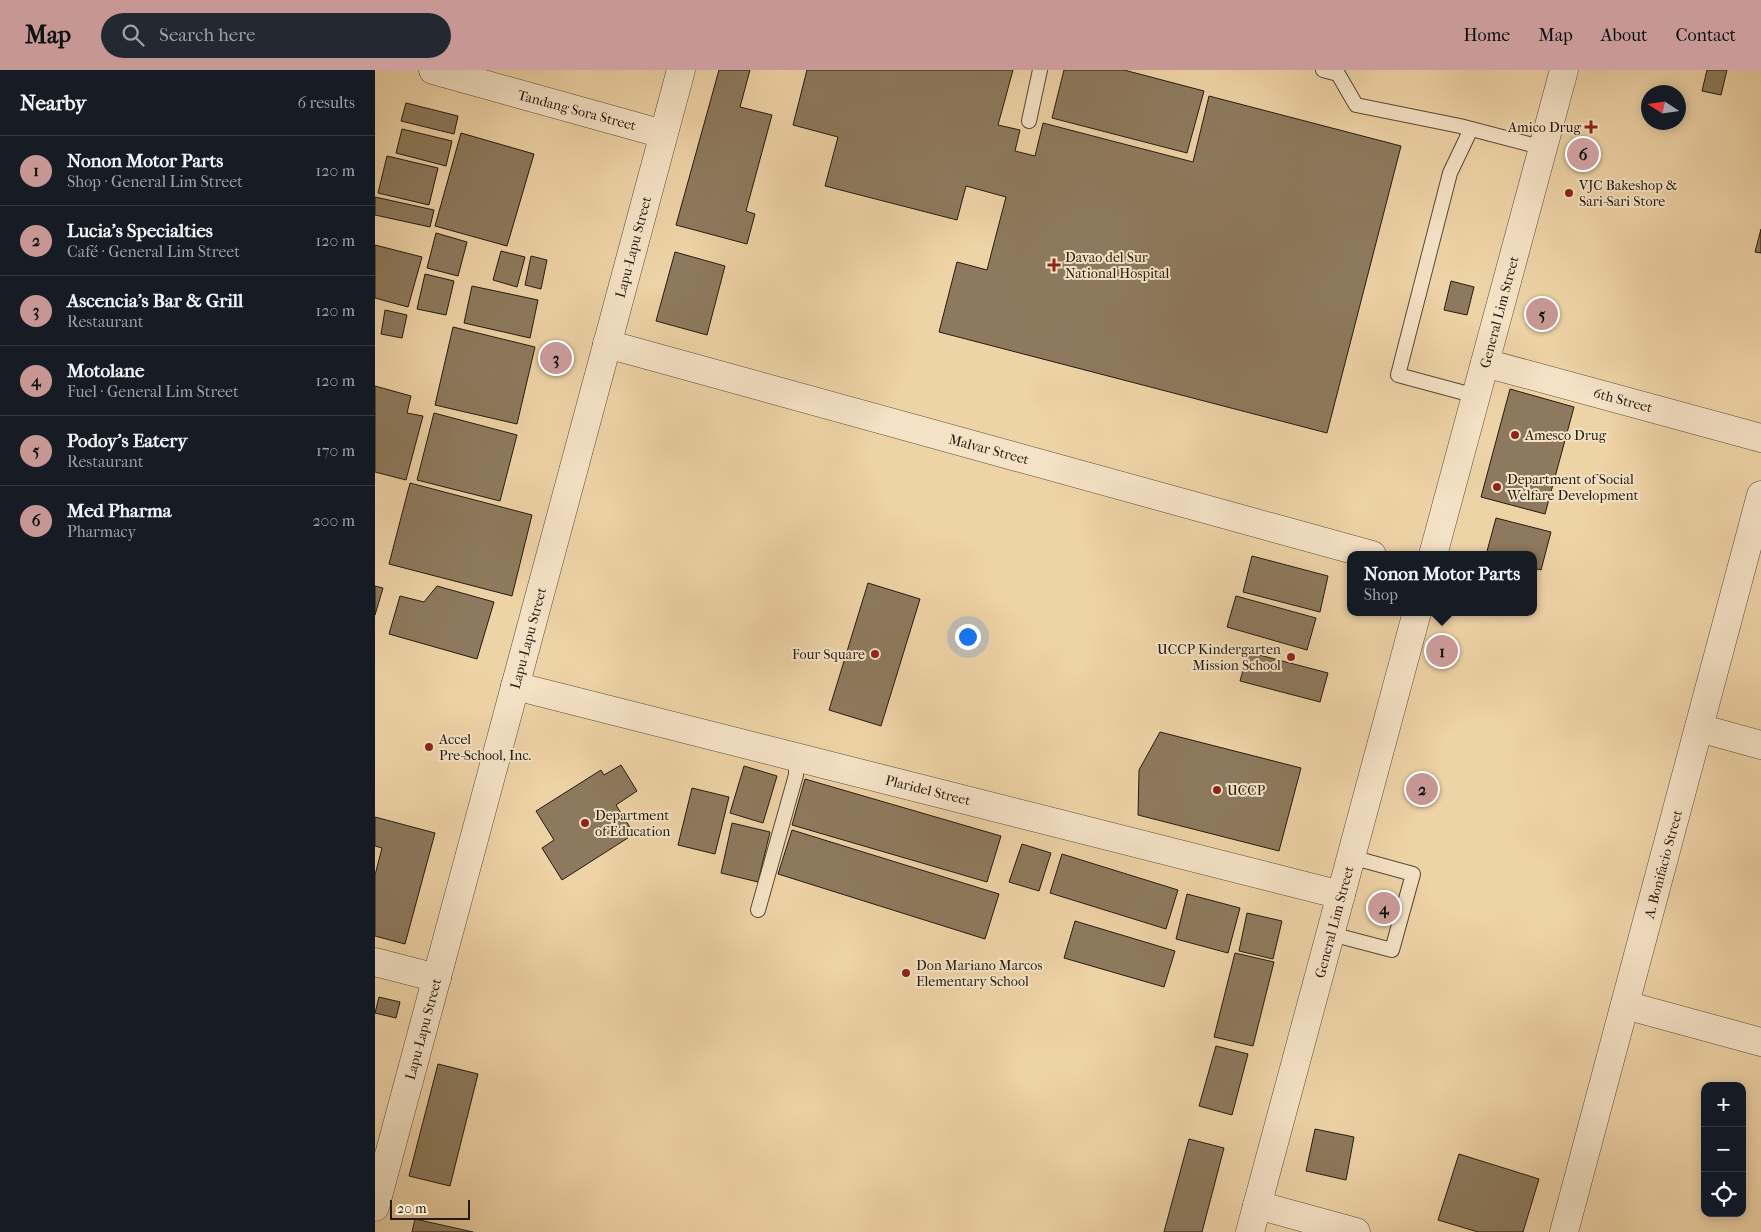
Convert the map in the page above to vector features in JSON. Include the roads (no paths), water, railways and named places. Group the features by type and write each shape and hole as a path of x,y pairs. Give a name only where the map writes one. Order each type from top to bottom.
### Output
{"street":[{"name":"Tandang Sora Street","path":"433,70 663,134"},
{"name":"Lapu-Lapu Street","path":"375,1207 681,70"},
{"name":"General Lim Street","path":"1434,551 1564,70"},
{"name":"Malvar Street","path":"607,344 1357,551"},
{"name":"6th Street","path":"1485,363 1761,438"},
{"name":"A. Bonifacio Street","path":"1564,1232 1761,495"},
{"name":"General Lim Street","path":"1250,1232 1416,616"},
{"name":"Plaridel Street","path":"515,686 1341,895"},
{"path":"1699,728 1761,745"},
{"path":"375,962 437,978"},
{"path":"1625,1005 1761,1042"},
{"path":"1257,1205 1356,1232"}],"lane":[{"path":"1029,121 1040,70"},
{"path":"1323,70 1338,74 1357,105 1544,148"},
{"path":"1471,130 1450,173 1398,375 1476,396"},
{"path":"758,910 796,775 796,757"},
{"path":"1331,934 1392,950 1413,874 1351,857"}],"place":[{"name":"Amico Drug","path":"1591,127"},
{"name":"Med Pharma","path":"1583,154"},
{"name":"VJC Bakeshop & Sari-Sari Store","path":"1569,193"},
{"name":"Davao del Sur National Hospital","path":"1054,265"},
{"name":"Podoy's Eatery","path":"1542,314"},
{"name":"Ascencia's Bar & Grill","path":"556,358"},
{"name":"Amesco Drug","path":"1515,435"},
{"name":"Department of Social Welfare Development","path":"1497,487"},
{"name":"Nonon Motor Parts","path":"1442,651"},
{"name":"Four Square","path":"875,654"},
{"name":"UCCP Kindergarten Mission School","path":"1291,657"},
{"name":"Accel Pre-School, Inc.","path":"429,747"},
{"name":"Lucia's Specialties","path":"1422,789"},
{"name":"UCCP","path":"1217,790"},
{"name":"Department of Education","path":"585,823"},
{"name":"Motolane","path":"1384,908"},
{"name":"Don Mariano Marcos Elementary School","path":"906,973"}]}
